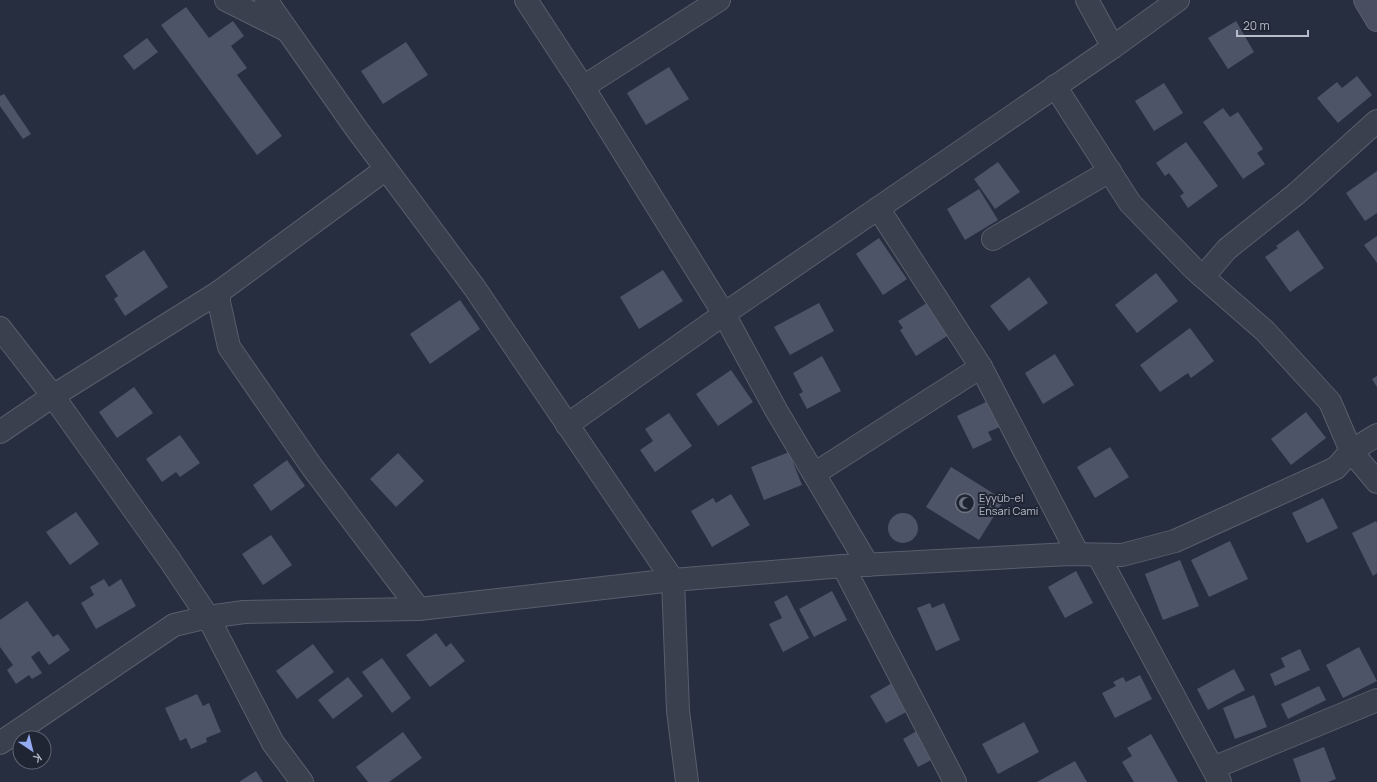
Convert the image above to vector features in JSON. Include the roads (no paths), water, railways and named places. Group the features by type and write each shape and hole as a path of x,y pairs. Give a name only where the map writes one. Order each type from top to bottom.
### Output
{"street":[{"path":"226,0 285,29"},
{"path":"266,0 285,29 386,169 474,287 673,580 678,711 687,782"},
{"path":"526,0 583,87 724,314 776,410 868,565"},
{"path":"583,87 719,0"},
{"path":"1088,0 1113,47"},
{"path":"567,425 724,314 1113,47 1178,0"},
{"path":"1365,0 1377,20"},
{"path":"1055,86 1130,203 1203,277 1265,331 1330,402 1351,451 1377,482"},
{"path":"1203,277 1227,249 1296,194 1377,121"},
{"path":"0,432 53,396 219,292 386,169"},
{"path":"993,239 1110,171"},
{"path":"878,208 981,367 1217,775 1377,700"},
{"path":"219,292 219,302 228,347 312,467 419,609"},
{"path":"0,328 53,396 208,618 273,743 302,782"},
{"path":"814,474 981,367"},
{"path":"0,743 174,625 244,612 419,609 673,580 843,566 1088,554 1122,555 1175,541 1336,468 1351,451 1377,435"},
{"path":"843,566 955,782"}],"place":[{"name":"Eyyüb-el Ensari Cami","path":"965,503"}]}
